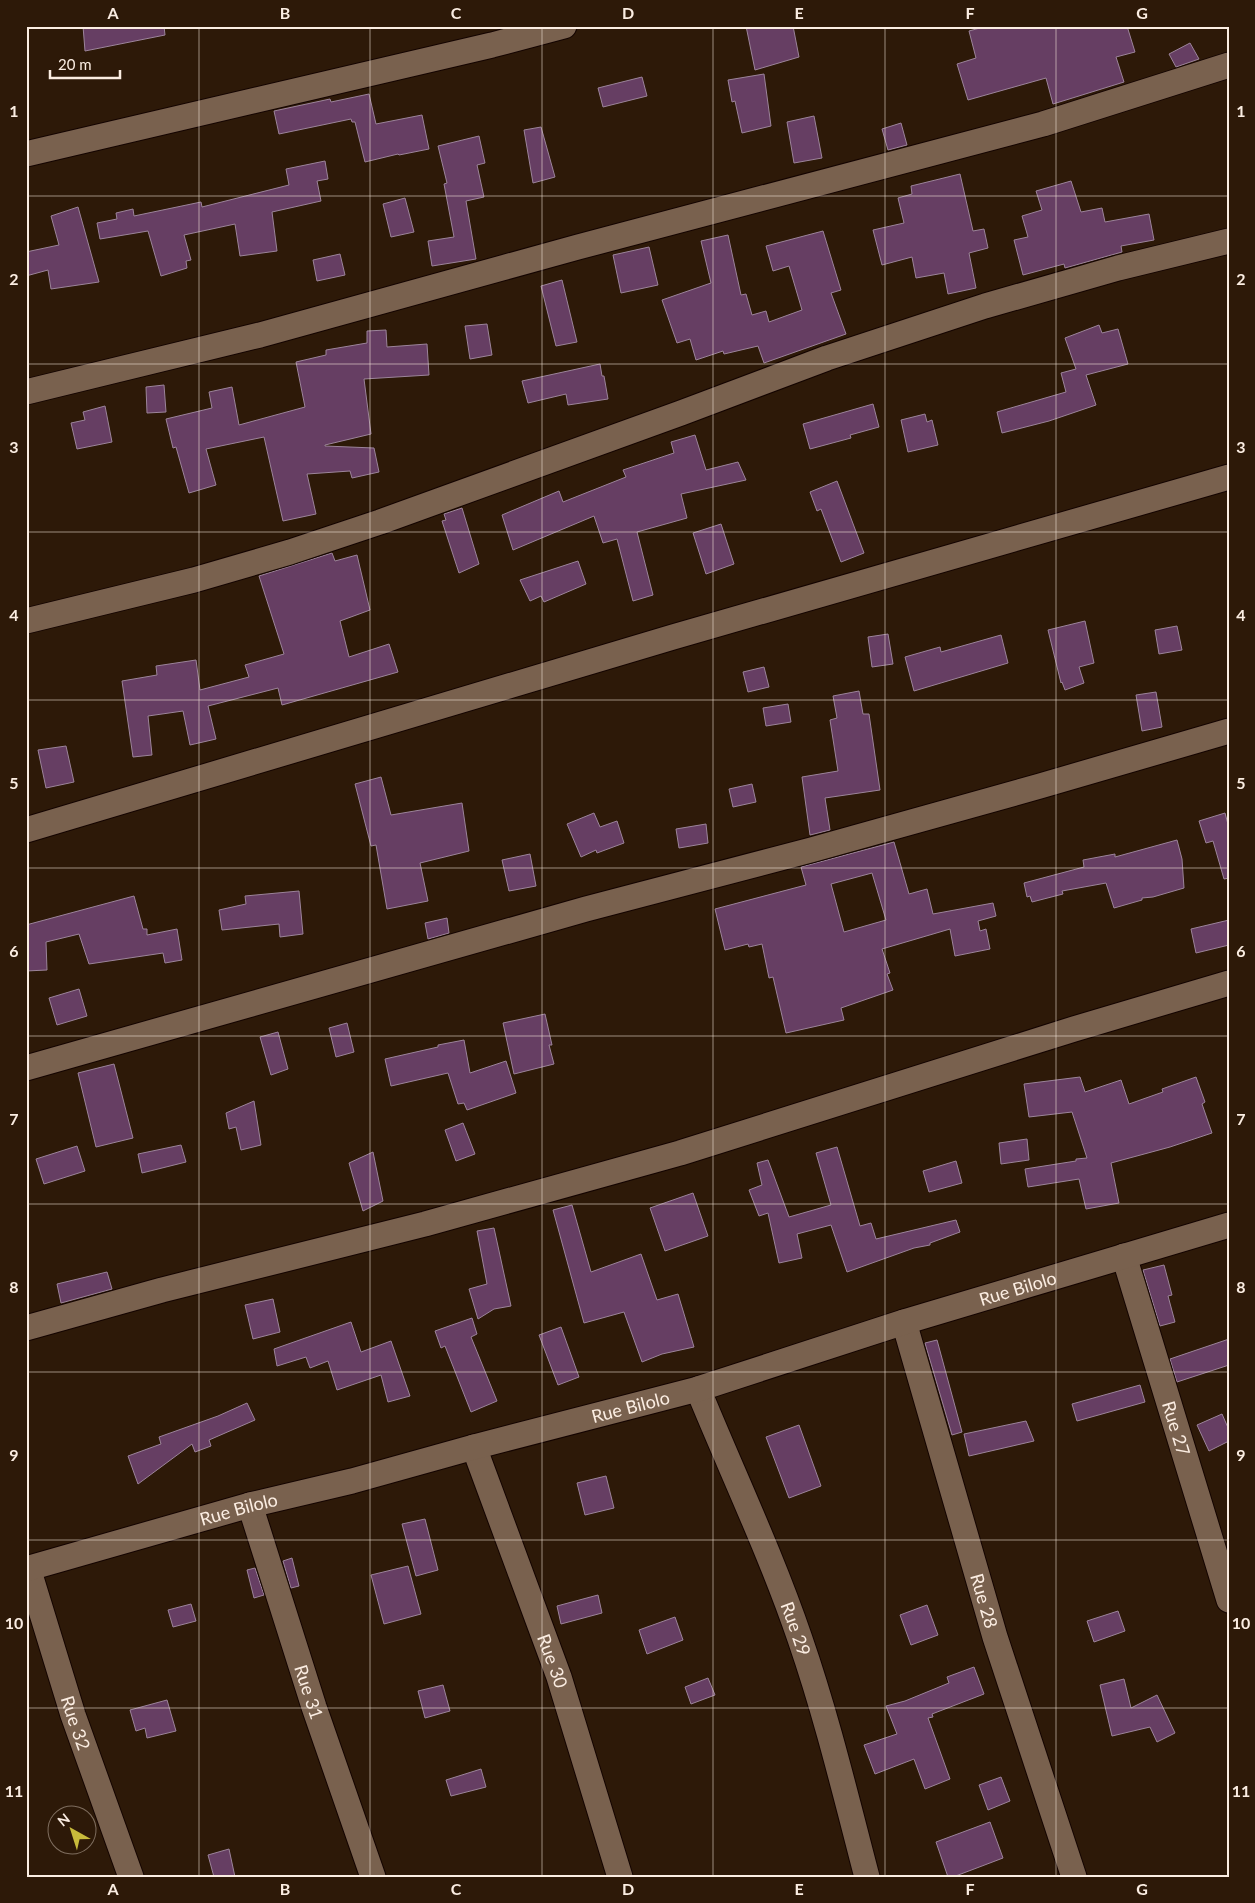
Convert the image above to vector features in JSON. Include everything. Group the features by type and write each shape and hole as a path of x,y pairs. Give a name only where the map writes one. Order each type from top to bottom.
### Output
{"street":[{"path":"26,154 492,45 564,26"},
{"path":"26,392 260,335 587,244 1044,124 1229,65"},
{"path":"26,621 194,580 290,552 380,522 836,354 1014,298 1118,268 1229,241"},
{"path":"26,830 673,636 1229,477"},
{"path":"26,1068 577,911 810,850 1031,789 1229,731"},
{"path":"26,1328 162,1290 425,1224 680,1153 1074,1029 1229,983"},
{"name":"Rue Bilolo","path":"27,1568 250,1505 352,1481 474,1446 698,1389 904,1322 1229,1224"},
{"name":"Rue 27","path":"1124,1256 1229,1600"},
{"name":"Rue 28","path":"904,1322 995,1637 1074,1877"},
{"name":"Rue 29","path":"698,1389 799,1637 816,1688 867,1877"},
{"name":"Rue 30","path":"474,1446 560,1677 620,1877"},
{"name":"Rue 31","path":"250,1505 314,1707 373,1877"},
{"name":"Rue 32","path":"27,1568 73,1715 131,1877"}],"building":[{"path":"83,26 164,26 165,35 85,51"},
{"path":"746,26 793,26 799,57 755,70"},
{"path":"987,26 1127,26 1135,52 1116,57 1124,82 1053,104 1046,78 968,100 957,64 976,58 969,31"},
{"path":"1190,43 1199,59 1176,67 1169,54"},
{"path":"764,74 771,126 742,133 735,101 732,102 728,80"},
{"path":"642,77 647,96 603,107 598,88"},
{"path":"369,94 376,124 422,115 429,149 365,162 355,122 352,122 351,119 279,134 274,111 330,99 331,102"},
{"path":"814,116 822,158 794,163 787,122"},
{"path":"901,123 907,145 888,150 882,129"},
{"path":"541,127 555,177 533,183 524,130"},
{"path":"479,136 485,163 477,165 484,197 466,201 476,259 432,266 428,241 454,237 444,184 447,183 438,146"},
{"path":"325,161 328,179 317,181 321,201 272,212 277,251 240,256 235,224 184,235 191,260 186,261 187,268 161,276 148,231 100,239 97,223 117,219 116,213 133,209 134,216 201,202 202,207 289,185 286,169"},
{"path":"960,174 973,231 984,229 988,248 969,253 976,288 948,294 944,273 916,278 912,257 882,265 873,230 904,223 898,198 912,194 911,186"},
{"path":"1071,181 1081,212 1102,208 1105,222 1149,214 1154,240 1121,246 1122,252 1065,268 1064,264 1023,275 1014,240 1028,237 1022,216 1042,210 1036,191"},
{"path":"405,198 414,232 391,237 383,204"},
{"path":"78,207 99,282 51,289 48,270 26,276 26,252 59,245 51,216"},
{"path":"823,231 841,290 831,293 846,334 764,363 758,346 724,354 723,351 696,360 690,339 677,343 662,300 711,283 701,241 728,235 741,295 746,294 752,315 766,311 769,322 802,310 789,266 773,271 766,246"},
{"path":"649,247 658,285 621,293 613,255"},
{"path":"340,254 345,275 317,281 313,260"},
{"path":"562,280 577,342 556,346 541,286"},
{"path":"487,324 492,355 470,359 465,326"},
{"path":"1099,325 1102,333 1118,329 1128,364 1086,375 1096,405 1049,421 1002,433 997,412 1066,392 1061,373 1076,369 1065,338"},
{"path":"386,330 387,347 427,344 429,375 364,379 371,434 325,445 374,448 379,472 352,478 350,471 307,474 316,514 283,521 264,437 206,449 216,485 189,493 176,447 173,448 166,419 212,408 209,392 232,387 239,425 305,407 296,362 326,355 326,350 367,343 367,331"},
{"path":"600,364 608,399 568,405 566,394 528,403 522,381"},
{"path":"164,385 166,412 147,413 146,387"},
{"path":"873,404 879,427 850,435 851,438 810,449 803,424"},
{"path":"105,406 112,442 77,449 71,423 85,420 83,412"},
{"path":"925,414 927,422 932,420 938,445 908,452 901,420"},
{"path":"695,435 706,470 738,462 746,480 681,494 687,518 637,532 653,595 633,601 617,539 603,543 594,516 513,550 502,515 559,491 563,502 626,477 623,470 674,453 671,442"},
{"path":"837,481 864,553 841,562 821,509 817,511 810,492"},
{"path":"462,508 479,564 459,573 442,521 446,520 444,514"},
{"path":"721,524 734,564 706,574 693,533"},
{"path":"332,553 335,561 357,555 370,610 340,621 349,657 389,644 398,672 282,705 278,688 208,706 216,739 190,745 183,711 148,716 152,755 133,757 122,681 157,675 156,666 196,660 200,690 249,677 245,665 284,654 259,576"},
{"path":"578,561 586,584 544,602 541,596 530,601 520,580"},
{"path":"1085,621 1094,663 1079,667 1084,683 1065,690 1061,683 1048,630"},
{"path":"1177,626 1182,650 1159,654 1155,630"},
{"path":"888,634 893,664 872,667 868,637"},
{"path":"1001,635 1008,663 914,691 905,657 940,647 941,652"},
{"path":"764,667 769,687 748,692 743,672"},
{"path":"859,691 863,714 869,714 880,790 825,798 830,830 810,835 802,777 838,771 830,720 837,718 833,696"},
{"path":"1156,692 1162,727 1142,731 1136,695"},
{"path":"788,704 791,722 766,726 763,708"},
{"path":"66,746 74,782 46,788 38,750"},
{"path":"381,777 391,815 462,803 469,851 420,863 428,901 387,909 376,845 371,846 355,784"},
{"path":"752,784 756,802 733,807 729,789"},
{"path":"594,813 600,827 617,821 624,843 597,853 596,850 581,857 567,824"},
{"path":"1225,813 1229,828 1229,878 1224,879 1213,841 1206,843 1199,821"},
{"path":"706,824 708,843 679,848 676,829"},
{"path":"1177,840 1182,859 1184,888 1153,897 1142,898 1142,900 1114,908 1106,883 1062,891 1063,894 1032,902 1030,896 1027,897 1024,883 1084,867 1083,860 1115,854 1115,857"},
{"path":"894,842 909,894 927,889 933,914 993,903 996,916 978,921 980,931 986,929 990,949 955,956 950,929 882,949 890,973 887,974 893,990 841,1008 844,1020 786,1033 773,977 769,978 762,944 749,947 748,944 725,950 715,909 806,885 801,867","holes":["872,873 886,920 844,932 831,884"]},
{"path":"530,854 536,886 509,891 502,860"},
{"path":"299,891 303,934 280,937 279,924 222,930 219,910 246,904 245,896"},
{"path":"134,896 143,929 147,929 147,935 177,929 182,960 165,963 163,953 89,964 79,934 46,942 47,970 26,971 26,925"},
{"path":"447,918 449,933 428,939 425,923"},
{"path":"1229,920 1229,945 1196,953 1191,929"},
{"path":"79,989 87,1016 57,1025 49,998"},
{"path":"545,1014 552,1045 549,1045 554,1064 514,1074 503,1023"},
{"path":"347,1023 354,1052 336,1057 329,1028"},
{"path":"278,1032 288,1069 271,1075 260,1037"},
{"path":"464,1040 470,1073 506,1061 516,1093 467,1110 464,1103 458,1104 448,1073 391,1086 385,1059"},
{"path":"114,1064 133,1138 96,1147 78,1073"},
{"path":"1080,1077 1085,1092 1121,1080 1129,1104 1163,1092 1162,1089 1196,1077 1205,1102 1202,1104 1212,1133 1111,1163 1119,1203 1086,1209 1079,1179 1028,1187 1025,1169 1087,1158 1072,1112 1029,1117 1024,1084"},
{"path":"254,1101 261,1145 241,1150 236,1127 229,1129 226,1113"},
{"path":"463,1123 475,1154 456,1161 445,1130"},
{"path":"1027,1139 1029,1160 1001,1164 999,1143"},
{"path":"181,1145 186,1162 142,1173 138,1154"},
{"path":"77,1146 85,1171 44,1184 36,1159"},
{"path":"837,1147 860,1226 871,1223 876,1239 956,1220 960,1232 930,1243 930,1245 914,1248 847,1272 831,1225 797,1234 802,1258 779,1263 768,1213 759,1216 749,1190 762,1185 757,1163 768,1160 789,1217 831,1205 816,1153"},
{"path":"373,1152 383,1201 363,1211 349,1163"},
{"path":"956,1161 962,1183 929,1192 923,1171"},
{"path":"693,1193 708,1236 665,1251 650,1208"},
{"path":"572,1205 591,1272 641,1254 657,1300 678,1294 694,1347 662,1354 642,1362 624,1312 584,1323 553,1210"},
{"path":"494,1228 511,1306 494,1309 478,1319 469,1289 487,1284 477,1231"},
{"path":"1164,1265 1172,1295 1168,1296 1175,1322 1160,1326 1143,1270"},
{"path":"107,1272 112,1289 61,1303 57,1284"},
{"path":"273,1299 280,1332 253,1339 245,1305"},
{"path":"472,1318 477,1334 471,1337 497,1401 471,1412 445,1346 441,1348 435,1331"},
{"path":"351,1322 361,1352 391,1341 410,1396 388,1402 381,1375 337,1390 328,1361 310,1368 306,1357 277,1366 274,1349"},
{"path":"561,1327 579,1377 558,1385 539,1335"},
{"path":"1229,1339 1229,1365 1177,1382 1170,1359"},
{"path":"937,1340 962,1432 952,1435 925,1343"},
{"path":"1140,1385 1145,1402 1077,1421 1072,1404"},
{"path":"247,1403 255,1420 209,1440 211,1446 195,1452 192,1444 138,1484 128,1456 161,1444 159,1437 218,1416"},
{"path":"1222,1414 1229,1430 1229,1441 1209,1451 1197,1425"},
{"path":"1026,1421 1034,1441 969,1456 964,1434"},
{"path":"799,1425 821,1486 789,1498 766,1437"},
{"path":"606,1476 614,1508 585,1515 577,1483"},
{"path":"425,1519 438,1570 416,1576 402,1524"},
{"path":"292,1558 299,1586 291,1588 283,1561"},
{"path":"408,1566 421,1614 384,1624 371,1575"},
{"path":"255,1568 264,1595 254,1598 247,1570"},
{"path":"598,1595 602,1613 561,1624 557,1606"},
{"path":"191,1604 196,1621 173,1627 168,1610"},
{"path":"927,1605 938,1635 911,1645 900,1615"},
{"path":"1118,1611 1125,1631 1094,1642 1087,1621"},
{"path":"675,1617 683,1640 647,1654 639,1630"},
{"path":"974,1667 984,1694 932,1714 933,1717 928,1718 950,1779 925,1789 914,1759 875,1774 864,1745 897,1734 886,1706 905,1701 949,1683 947,1677"},
{"path":"708,1678 715,1695 691,1704 685,1687"},
{"path":"1124,1679 1131,1708 1157,1695 1175,1733 1157,1742 1150,1727 1112,1736 1100,1685"},
{"path":"443,1685 450,1711 425,1718 418,1691"},
{"path":"167,1700 176,1731 147,1738 145,1728 136,1731 130,1710"},
{"path":"481,1769 486,1787 451,1796 446,1780"},
{"path":"1001,1777 1010,1801 988,1810 979,1785"},
{"path":"990,1822 1003,1858 953,1877 948,1877 936,1842"},
{"path":"229,1849 235,1877 214,1877 208,1855"}]}
